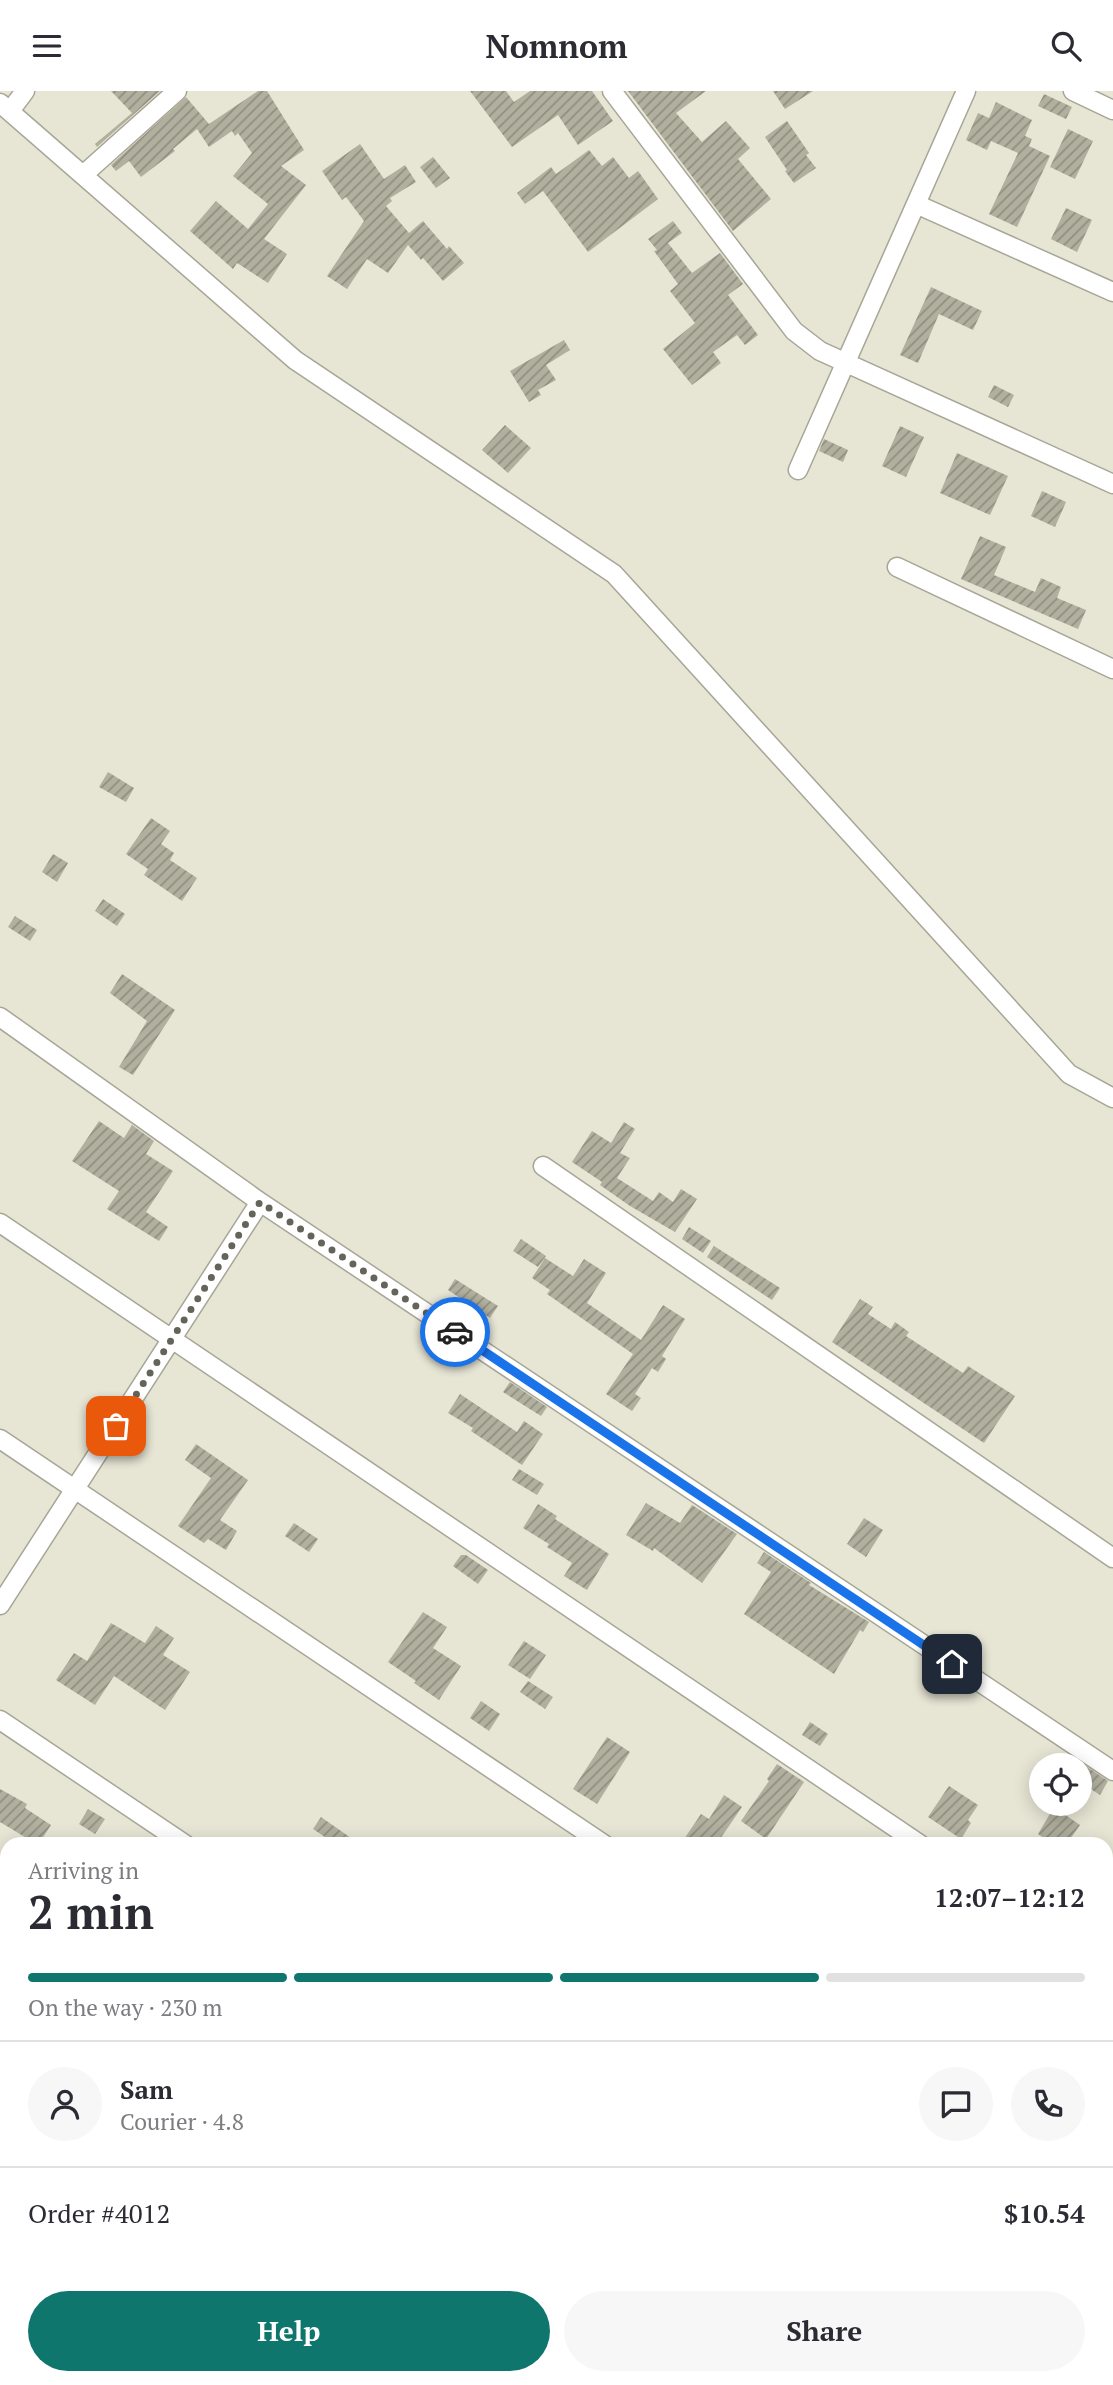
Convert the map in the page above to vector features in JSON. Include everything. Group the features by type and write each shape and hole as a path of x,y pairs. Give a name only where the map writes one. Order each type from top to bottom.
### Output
{"street":[{"path":"25,91 5,107 295,360 614,574 1069,1074 1113,1098"},
{"path":"82,175 177,91"},
{"path":"612,91 794,331 820,351 1113,484"},
{"path":"797,470 966,91"},
{"path":"1073,91 1113,110"},
{"path":"916,204 1113,292"},
{"path":"897,567 1113,669"},
{"path":"0,1017 260,1202 1113,1771"},
{"path":"543,1166 1113,1558"},
{"path":"0,1605 260,1202"},
{"path":"0,1223 909,1837"},
{"path":"0,1439 592,1837"},
{"path":"0,1720 174,1837"}],"building":[{"path":"111,91 160,91 97,147 95,144 132,113"},
{"path":"258,91 267,91 304,150 281,166 306,185 264,239 287,254 268,283 237,263 233,269 190,231 216,201 248,229 268,204 233,176 252,153 238,133 235,136 232,131 209,147 197,129 173,149 175,151 141,177 129,161 116,171 111,165 186,97 209,124"},
{"path":"470,91 506,91 514,102 530,91 592,91 613,121 578,145 558,115 512,147"},
{"path":"628,91 706,91 676,113 702,142 726,121 750,148 738,159 771,199 733,231"},
{"path":"773,91 813,91 785,109"},
{"path":"1044,94 1072,107 1066,119 1038,106"},
{"path":"996,102 1032,120 1025,136 1032,139 1029,146 1050,156 1017,227 989,214 1018,153 991,141 987,150 966,140 978,113 989,118"},
{"path":"787,121 816,168 794,183 765,137"},
{"path":"1068,129 1093,141 1075,179 1050,167"},
{"path":"360,144 384,179 405,165 416,182 390,198 392,201 386,206 409,233 423,221 447,249 449,246 464,263 443,281 408,245 388,273 367,259 347,289 327,276 364,221 346,197 342,200 322,171"},
{"path":"589,150 602,166 613,157 629,178 638,171 658,199 588,252 543,191 525,204 517,193 551,167 556,174"},
{"path":"433,157 450,178 436,188 420,167"},
{"path":"1066,208 1092,220 1077,252 1051,239"},
{"path":"673,221 682,233 668,243 692,273 720,253 743,284 728,295 758,335 745,345 737,335 713,352 721,363 692,385 663,349 695,323 670,291 678,284 648,239"},
{"path":"931,287 982,311 973,330 939,314 918,363 900,355"},
{"path":"564,340 570,350 546,365 556,380 538,390 541,395 529,402 510,371"},
{"path":"994,385 1014,395 1008,407 988,397"},
{"path":"505,425 531,448 508,473 482,450"},
{"path":"900,426 924,437 906,477 882,466"},
{"path":"824,439 848,450 843,462 819,451"},
{"path":"957,453 1008,476 990,515 940,493"},
{"path":"1042,491 1066,502 1055,527 1031,516"},
{"path":"980,536 1006,547 994,575 1035,592 1041,578 1061,587 1057,598 1086,610 1078,629 961,579"},
{"path":"108,772 134,788 126,802 99,787"},
{"path":"151,818 170,831 161,844 174,853 170,860 197,878 182,901 144,875 148,869 126,854"},
{"path":"53,854 68,863 57,882 42,872"},
{"path":"103,899 125,914 117,926 95,911"},
{"path":"15,916 37,930 30,941 8,927"},
{"path":"122,974 175,1010 133,1075 119,1067 147,1021 110,993"},
{"path":"99,1121 124,1138 132,1125 154,1141 146,1154 173,1171 146,1212 168,1227 159,1241 107,1209 119,1191 72,1161"},
{"path":"624,1122 635,1129 620,1153 630,1158 617,1178 653,1201 659,1192 673,1202 681,1189 697,1199 675,1232 630,1206 600,1185 602,1182 572,1162 592,1131 611,1143"},
{"path":"689,1227 711,1241 703,1253 682,1239"},
{"path":"521,1239 546,1256 538,1267 513,1251"},
{"path":"714,1246 780,1288 772,1300 707,1257"},
{"path":"545,1258 573,1276 584,1259 606,1273 587,1303 641,1340 663,1305 685,1319 662,1356 666,1359 658,1372 652,1368 635,1394 641,1398 632,1411 606,1394 633,1354 547,1294 550,1290 532,1278"},
{"path":"455,1279 498,1306 490,1318 448,1290"},
{"path":"860,1299 873,1307 868,1314 891,1329 895,1322 909,1332 906,1336 963,1373 968,1366 1015,1396 984,1443 832,1342"},
{"path":"510,1382 547,1407 541,1416 503,1392"},
{"path":"460,1394 517,1432 524,1421 543,1434 522,1465 471,1431 473,1428 448,1413"},
{"path":"196,1444 248,1480 220,1520 237,1531 226,1550 208,1539 204,1543 178,1526 211,1478 185,1460"},
{"path":"519,1469 544,1484 537,1495 512,1480"},
{"path":"646,1503 680,1523 692,1505 737,1534 702,1583 654,1548 653,1551 626,1535"},
{"path":"538,1504 557,1516 555,1519 609,1554 587,1590 564,1576 572,1563 523,1528"},
{"path":"864,1518 883,1530 866,1557 847,1544"},
{"path":"294,1523 318,1539 309,1552 285,1536"},
{"path":"764,1552 811,1583 809,1585 869,1622 863,1632 860,1630 834,1674 744,1614 771,1572 757,1563"},
{"path":"461,1555 466,1555 488,1570 478,1584 453,1566"},
{"path":"423,1612 447,1627 433,1648 461,1666 439,1700 388,1662"},
{"path":"111,1623 145,1643 156,1626 174,1638 163,1655 190,1672 165,1710 114,1676 95,1705 56,1680 74,1653 87,1661"},
{"path":"524,1641 546,1655 530,1679 508,1665"},
{"path":"528,1681 553,1697 545,1709 520,1692"},
{"path":"481,1701 500,1714 489,1731 470,1718"},
{"path":"810,1722 828,1734 820,1746 802,1735"},
{"path":"607,1737 630,1752 597,1804 573,1789"},
{"path":"777,1764 804,1782 767,1837 763,1837 741,1821 769,1781 767,1779"},
{"path":"1092,1770 1108,1781 1100,1795 1092,1790"},
{"path":"949,1786 978,1805 968,1820 971,1823 962,1837 958,1837 928,1817"},
{"path":"0,1789 27,1804 25,1808 51,1825 43,1837 25,1837 0,1822"},
{"path":"724,1795 742,1807 721,1837 685,1837 701,1814 709,1819"},
{"path":"88,1809 105,1819 95,1834 79,1824"},
{"path":"1049,1816 1067,1816 1080,1825 1072,1837 1042,1837 1038,1834"},
{"path":"321,1817 350,1837 325,1837 313,1829"}],"way so far":[{"path":"116,1426 260,1202 455,1332"}],"route":[{"path":"455,1332 952,1664"}]}
